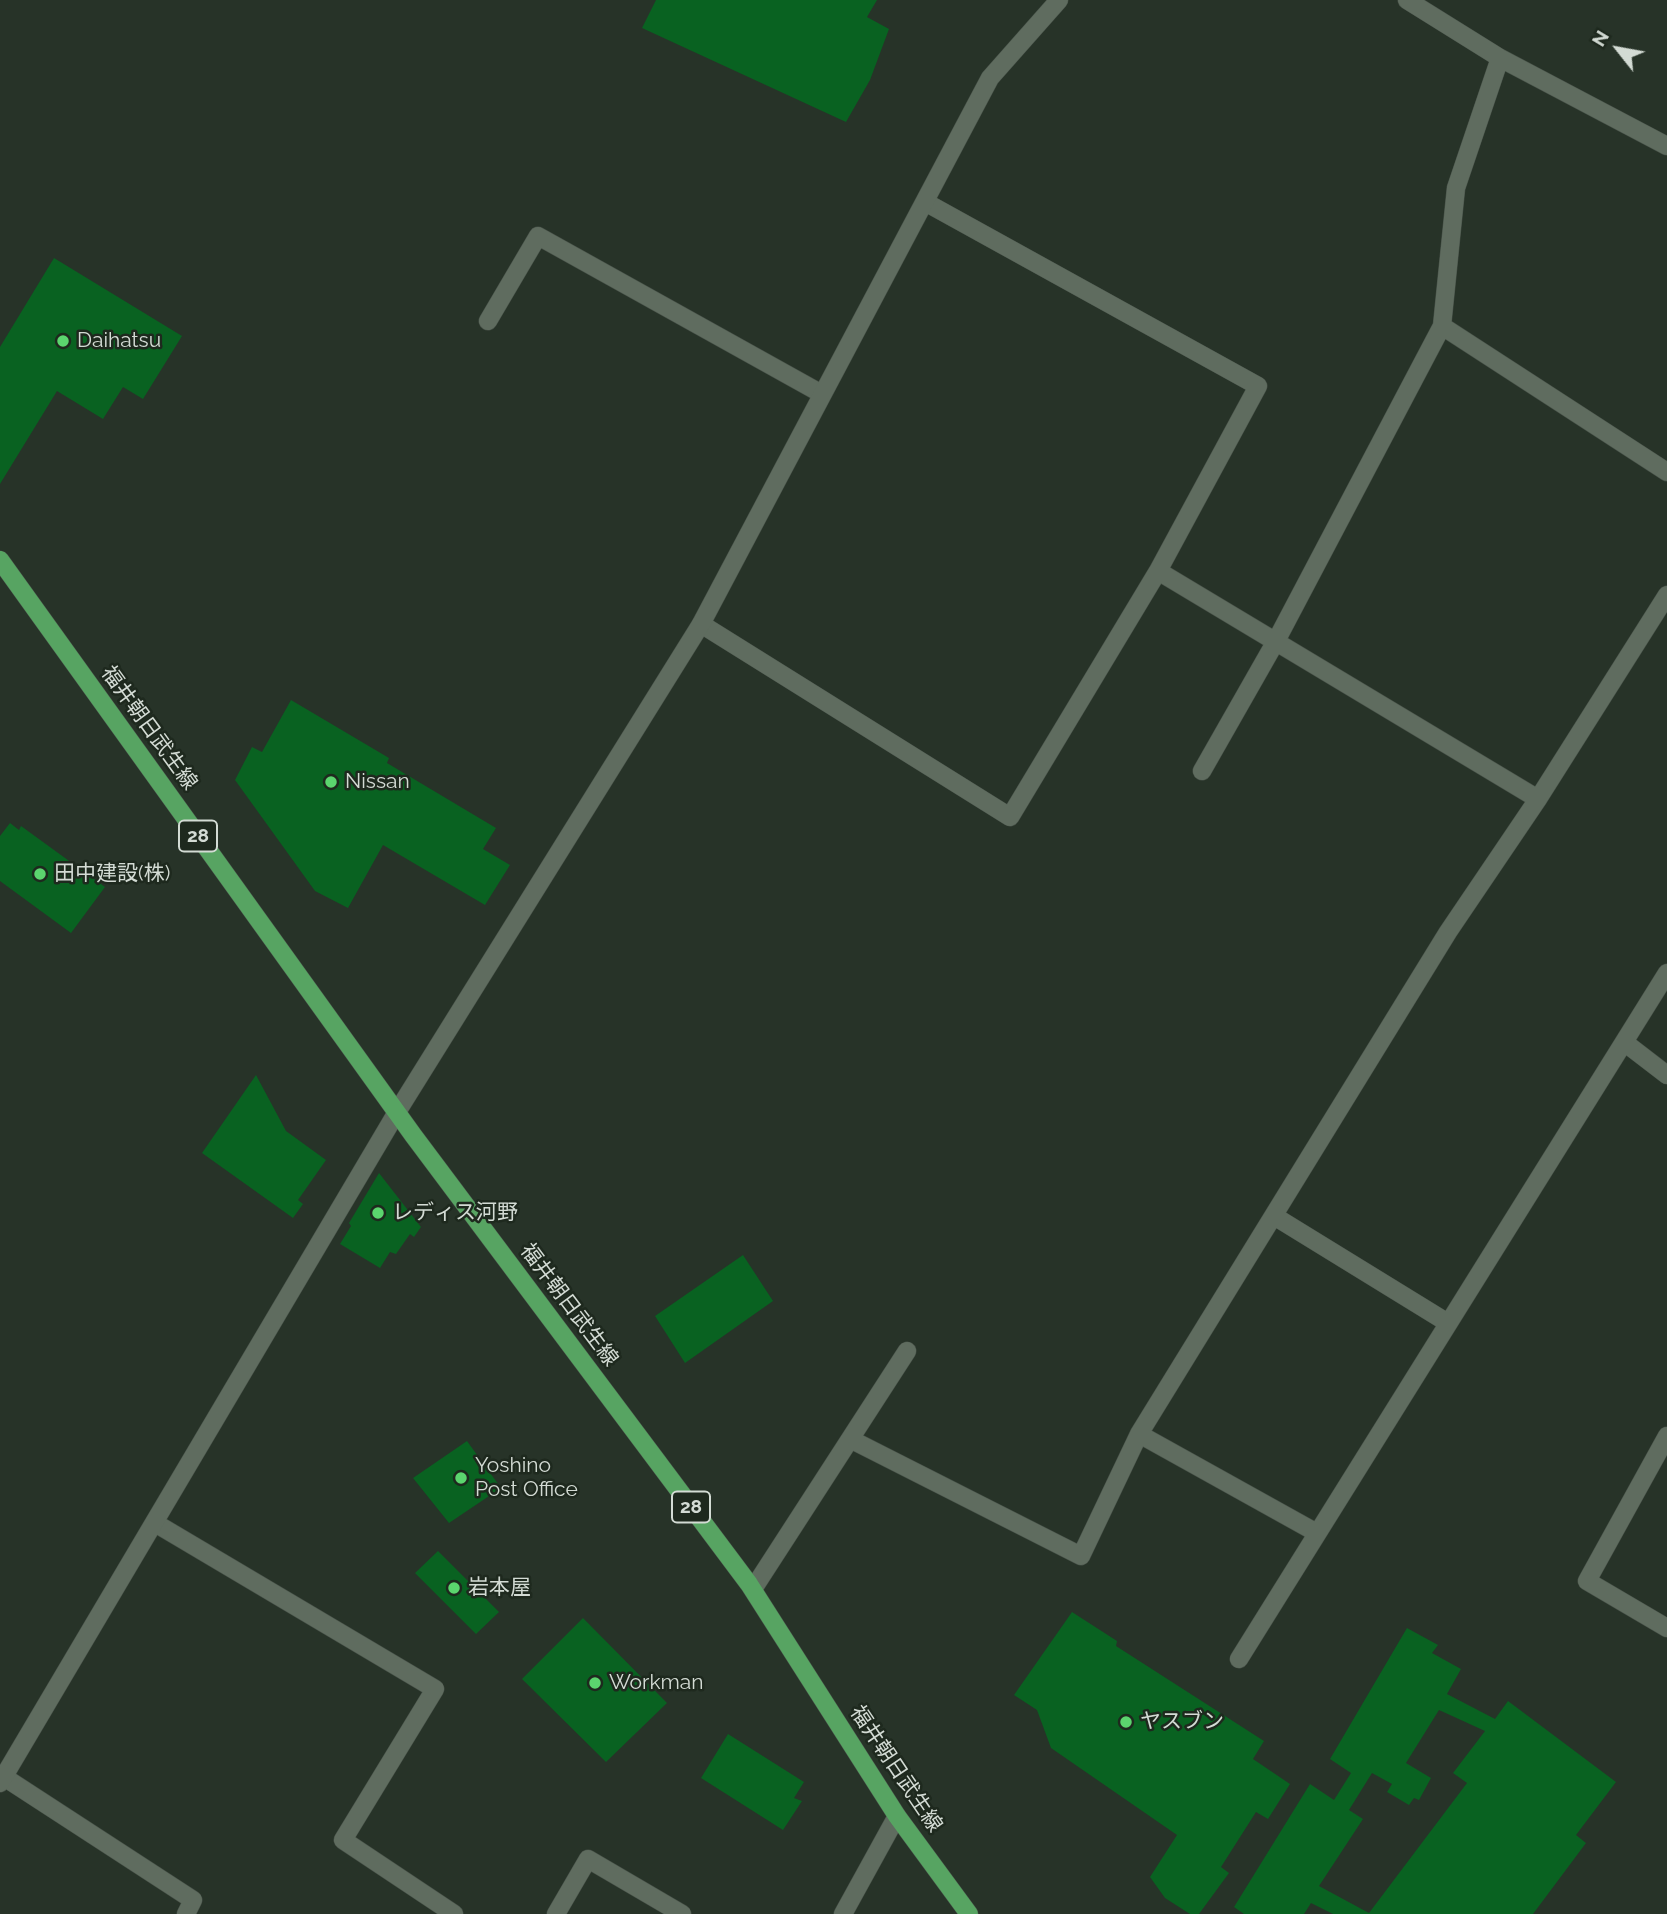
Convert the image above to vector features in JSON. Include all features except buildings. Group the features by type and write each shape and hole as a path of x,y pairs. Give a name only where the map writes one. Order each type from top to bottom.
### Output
{"main road":[{"name":"福井朝日武生線","path":"0,560 397,1112 753,1589 897,1816 969,1914"}],"street":[{"path":"186,1914 193,1900 2,1780 397,1112 701,624 990,78 1059,0"},
{"path":"1408,0 1500,58 1667,146"},
{"path":"1202,771 1276,641 1442,326 1456,188 1500,58"},
{"path":"701,624 1010,817 1158,571 1258,386 925,202"},
{"path":"488,321 538,236 822,394"},
{"path":"1442,326 1667,472"},
{"path":"1158,571 1538,799"},
{"path":"850,1439 1081,1556 1139,1434 1448,932 1538,799 1667,595"},
{"path":"1239,1659 1667,973"},
{"path":"1624,1042 1667,1075"},
{"path":"1273,1216 1448,1323"},
{"path":"753,1589 907,1351"},
{"path":"1139,1434 1317,1532"},
{"path":"1667,1436 1587,1581 1667,1629"},
{"path":"155,1523 436,1689 343,1840 454,1914"},
{"path":"843,1914 897,1816"},
{"path":"556,1914 588,1859 682,1914"}],"place":[{"name":"Daihatsu","path":"63,341"},
{"name":"Nissan","path":"331,782"},
{"name":"田中建設(株)","path":"40,874"},
{"name":"レディス河野","path":"378,1213"},
{"name":"Yoshino Post Office","path":"461,1478"},
{"name":"岩本屋","path":"454,1588"},
{"name":"Workman","path":"595,1683"},
{"name":"ヤスブン","path":"1126,1722"}]}
